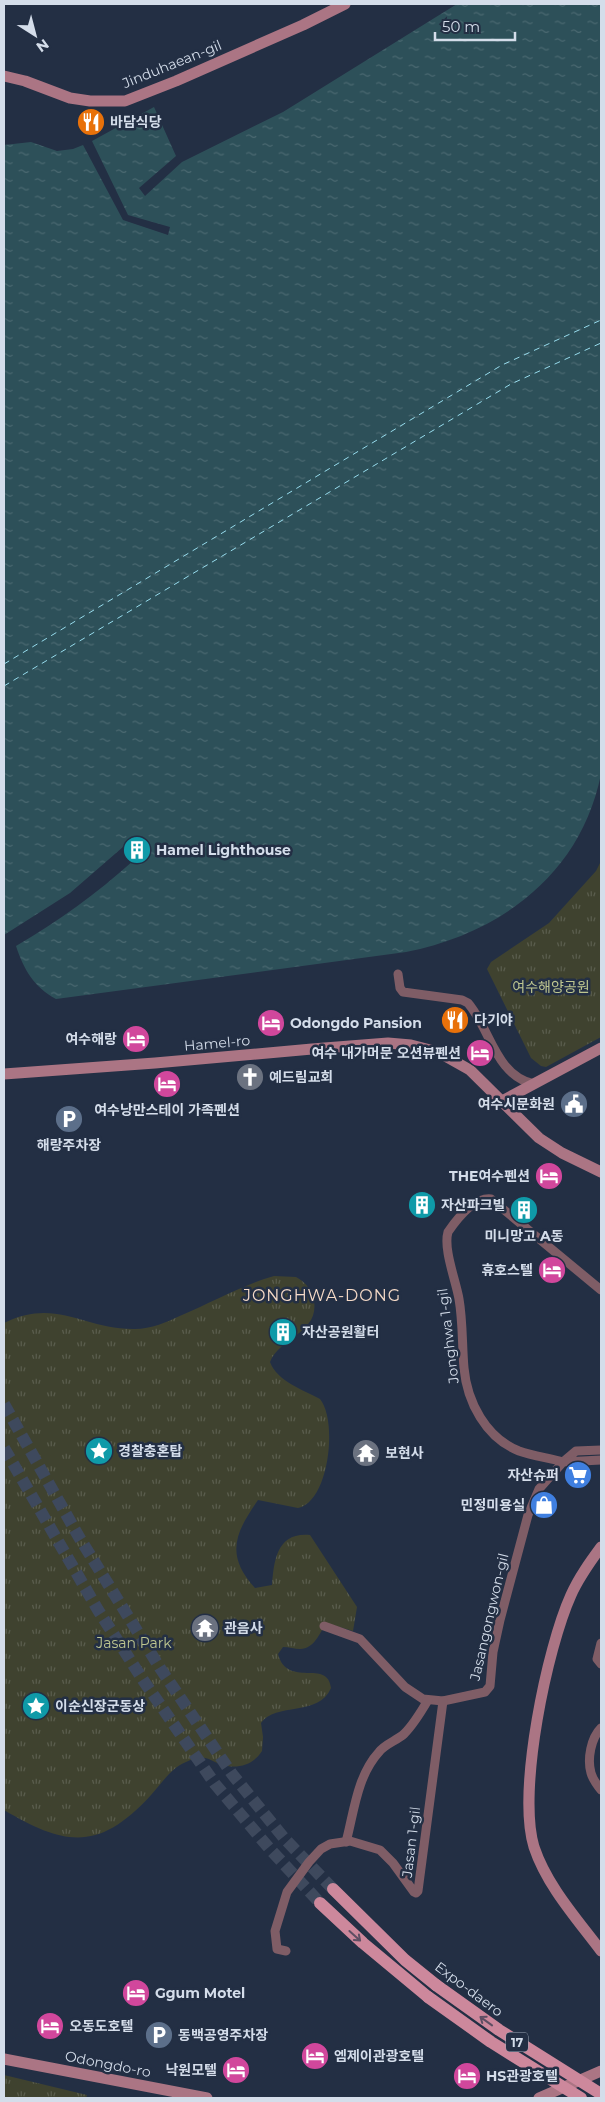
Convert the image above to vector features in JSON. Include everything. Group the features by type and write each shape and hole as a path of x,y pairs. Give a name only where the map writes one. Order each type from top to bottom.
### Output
{"main road":[{"name":"Expo-daero","path":"332,1889 405,1960 436,1985 498,2030 601,2094"},
{"name":"17","path":"320,1903 363,1943 428,1997 491,2042 581,2098"}],"street":[{"name":"Jinduhaean-gil","path":"4,76 25,81 70,98 90,101 126,101 203,69 345,4"},
{"path":"398,974 400,988 403,992 462,1000 468,1003 507,1069 518,1079 534,1084"},
{"name":"Hamel-ro","path":"4,1074 322,1048 403,1044 431,1050 457,1062 476,1076 527,1127 546,1143 601,1172"},
{"path":"502,1101 601,1048"},
{"name":"Jonghwa 1-gil","path":"563,1462 511,1448 488,1428 478,1415 469,1391 464,1369 460,1300 448,1247 448,1232 475,1203 483,1199 491,1199 601,1290"},
{"name":"Jasangongwon-gil","path":"324,1626 360,1639 405,1687 423,1698 443,1701 485,1692 488,1689 500,1620 528,1514 539,1489 563,1462 576,1451 601,1450"},
{"path":"563,1462 601,1460"},
{"path":"601,1547 579,1578 559,1629 541,1701 530,1788 530,1815 535,1848 546,1874 601,1952"},
{"path":"601,1643 597,1659 601,1664"},
{"path":"346,1842 361,1784 376,1755 403,1735 428,1700"},
{"name":"Jasan 1-gil","path":"286,1951 276,1949 275,1931 287,1892 292,1883 321,1849 330,1844 346,1842 364,1844 383,1852 412,1890 416,1893 418,1891 443,1701"},
{"path":"601,1728 592,1740 590,1766 592,1776 601,1790"},
{"name":"Odongdo-ro","path":"4,2059 207,2098"},
{"path":"539,2098 601,2071"}],"green space":[{"name":"여수해양공원","path":"601,861 601,1037 546,1067 541,1066 531,1058 487,969 491,962 549,923 596,871"},
{"name":"Jasan Park","path":"274,1276 296,1277 312,1293 314,1312 311,1321 282,1346 270,1362 273,1369 284,1380 320,1399 329,1424 327,1460 317,1492 309,1502 298,1508 258,1500 239,1534 237,1554 240,1565 255,1588 272,1585 276,1557 284,1543 290,1538 299,1535 310,1535 357,1607 353,1631 326,1623 316,1640 309,1646 300,1649 283,1647 278,1654 283,1664 290,1670 323,1675 328,1679 331,1688 325,1697 317,1703 276,1713 261,1723 262,1751 250,1763 228,1766 205,1758 193,1759 176,1768 151,1795 115,1826 98,1834 81,1837 64,1836 45,1831 4,1810 4,1323 23,1316 40,1313 55,1314 117,1328 147,1328 159,1325 263,1279"},
{"path":"4,2075 87,2095 86,2098 4,2098"}],"water":[{"path":"457,4 601,4 601,774 591,810 575,841 556,869 532,893 504,914 474,930 441,943 406,952 56,999 42,989 31,977 16,946 77,906 133,861 145,859 148,849 142,840 131,840 70,893 4,935 4,145 31,142 57,151 73,149 83,145 123,220 168,235 170,227 128,215 92,141 154,107 176,156 139,188 145,196 182,162 283,112"}],"ferry route":[{"path":"4,664 502,365 601,320"},
{"path":"4,686 511,384 601,343"}],"tunnel":[{"path":"4,1404 79,1537 160,1668 232,1774 284,1838 333,1889"},
{"path":"4,1448 98,1610 143,1680 215,1784 269,1848 320,1903"}],"place":[{"name":"바담식당","path":"91,122"},
{"name":"Hamel Lighthouse","path":"137,850"},
{"name":"다기야","path":"455,1020"},
{"name":"Odongdo Pansion","path":"271,1023"},
{"name":"여수해랑","path":"136,1039"},
{"name":"여수 내가머문 오션뷰펜션","path":"480,1053"},
{"name":"예드림교회","path":"250,1077"},
{"name":"여수낭만스테이 가족펜션","path":"167,1084"},
{"name":"여수시문화원","path":"574,1104"},
{"name":"해랑주차장","path":"69,1119"},
{"name":"THE여수펜션","path":"549,1176"},
{"name":"자산파크빌","path":"422,1205"},
{"name":"미니망고 A동","path":"524,1210"},
{"name":"휴호스텔","path":"552,1270"},
{"name":"자산공원활터","path":"283,1332"},
{"name":"경찰충혼탑","path":"99,1451"},
{"name":"보현사","path":"366,1453"},
{"name":"자산슈퍼","path":"578,1475"},
{"name":"민정미용실","path":"544,1505"},
{"name":"관음사","path":"205,1628"},
{"name":"이순신장군동상","path":"36,1706"},
{"name":"Ggum Motel","path":"136,1993"},
{"name":"오동도호텔","path":"50,2026"},
{"name":"동백공영주차장","path":"159,2035"},
{"name":"엠제이관광호텔","path":"315,2056"},
{"name":"낙원모텔","path":"236,2070"},
{"name":"HS관광호텔","path":"467,2076"}],"district":[{"name":"JONGHWA-DONG","path":"322,1295"}]}
